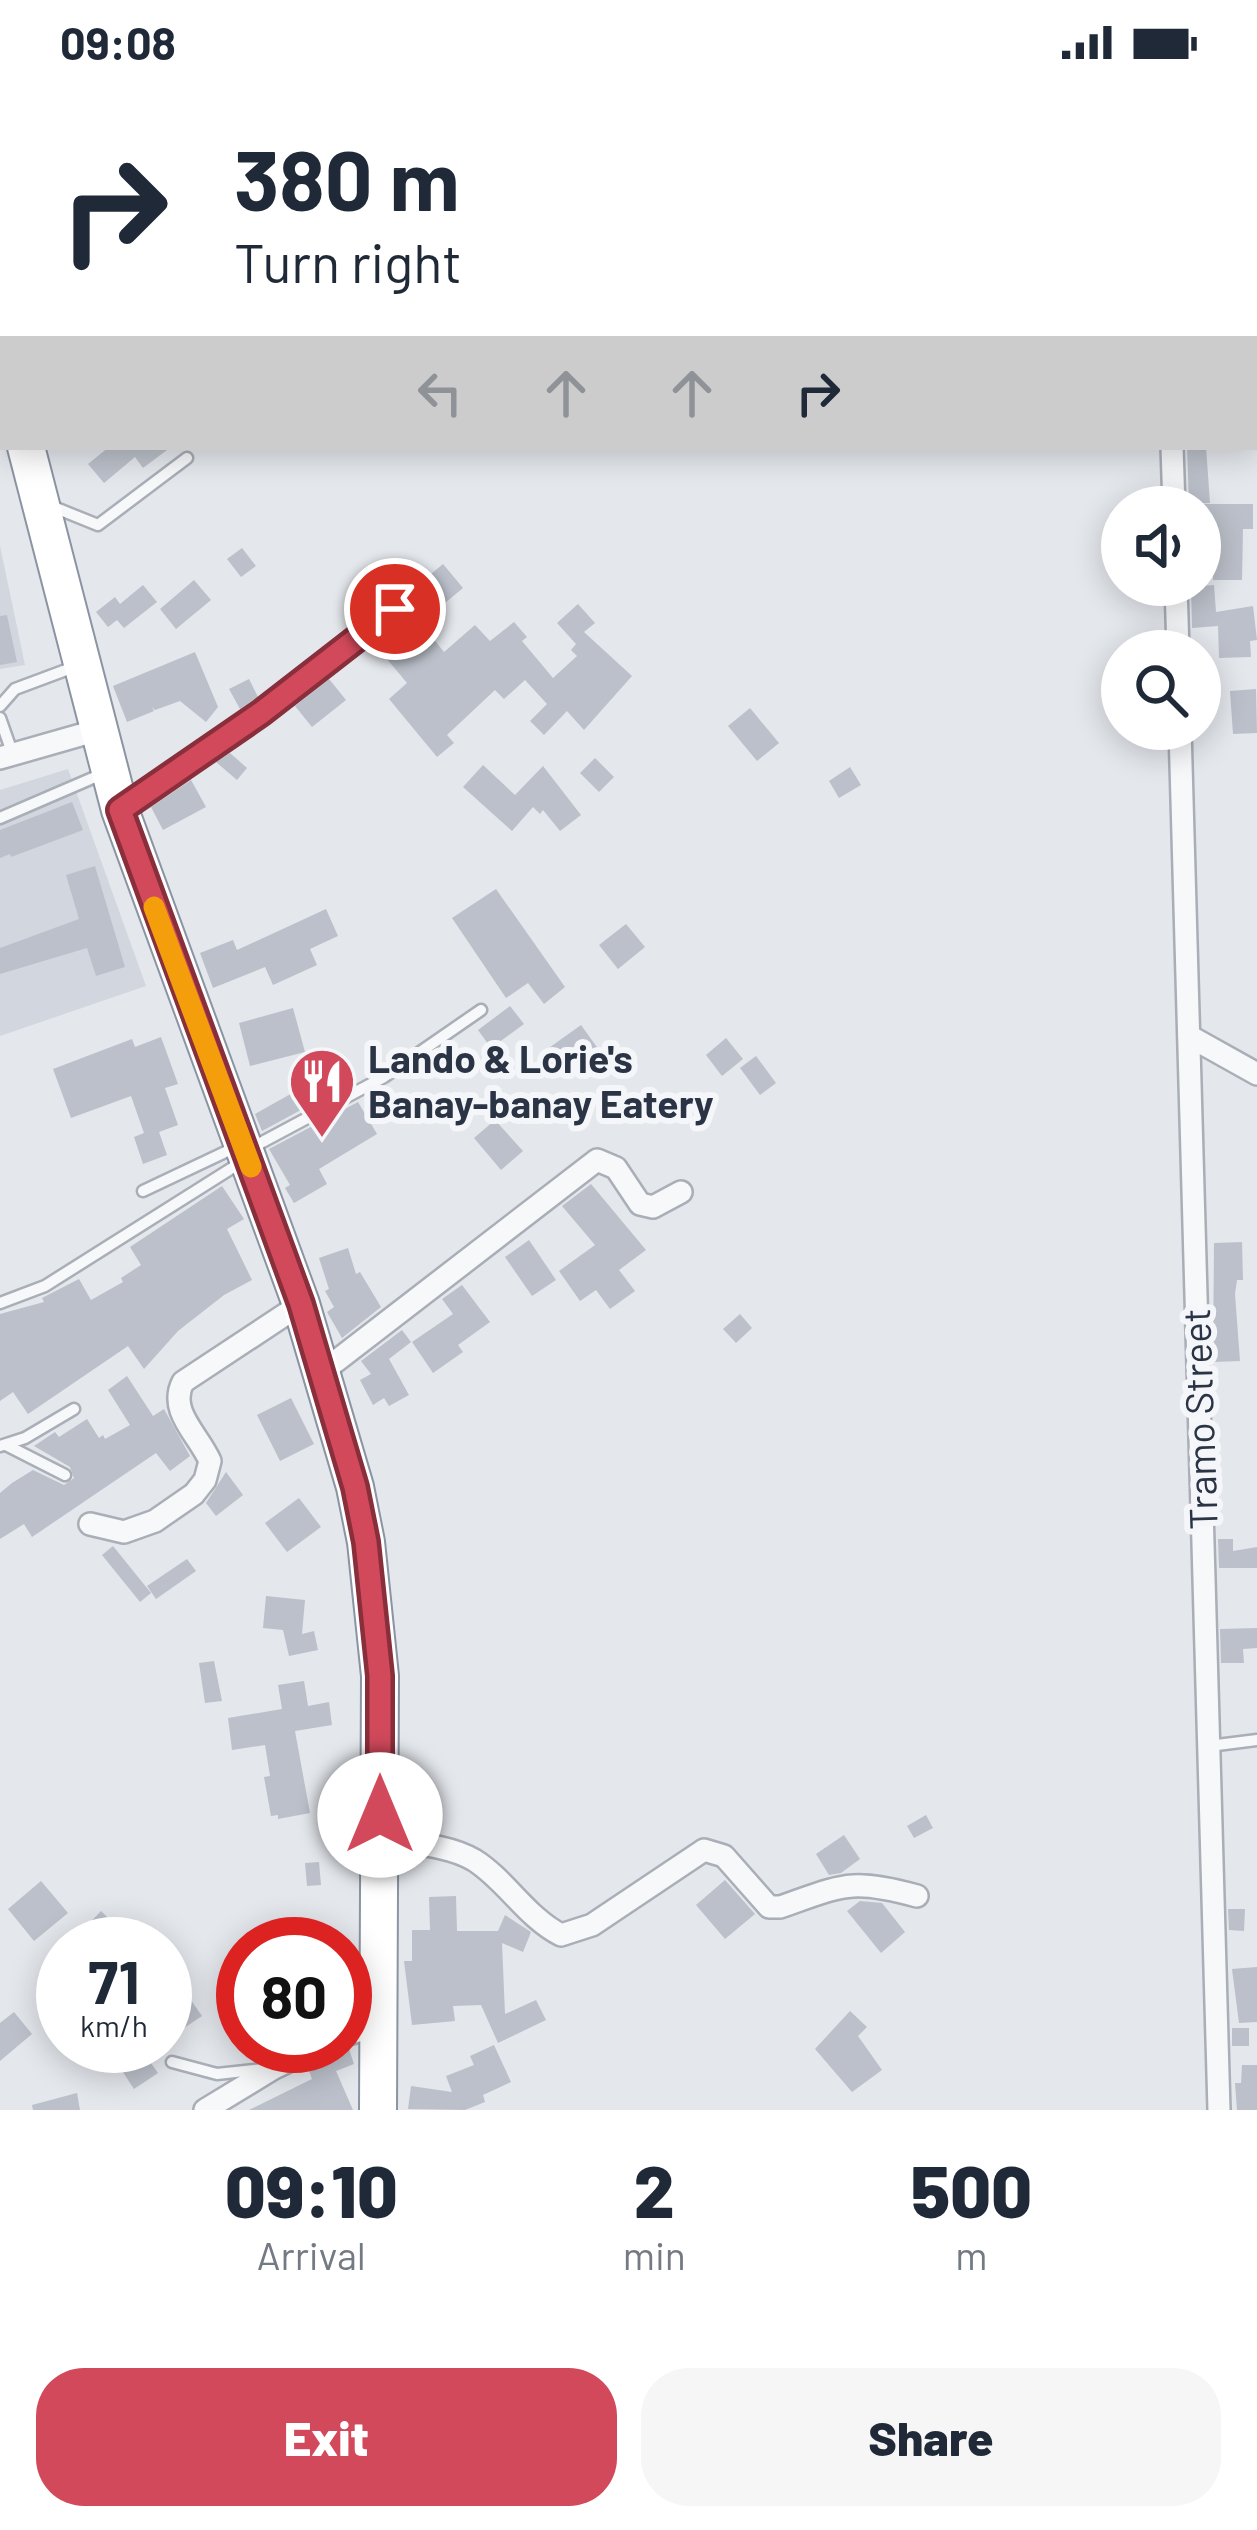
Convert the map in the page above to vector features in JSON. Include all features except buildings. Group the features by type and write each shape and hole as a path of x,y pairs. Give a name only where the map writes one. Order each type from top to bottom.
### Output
{"highway":[{"path":"29,450 120,810 301,1304 366,1542 380,1676 380,1839 372,1919"},
{"path":"370,2073 378,2110"}],"street":[{"path":"1172,450 1173,486"},
{"path":"120,810 261,713 395,609"},
{"path":"6,756 98,730"},
{"name":"Tramo Street","path":"1181,750 1219,2110"},
{"path":"1189,1036 1257,1074"},
{"path":"322,1372 597,1160 616,1168 640,1204 653,1207 680,1192"},
{"path":"90,1524 124,1532 154,1521 194,1494 205,1480 210,1461 178,1409 176,1395 183,1382 301,1304"},
{"path":"380,1839 449,1850 475,1861 541,1924 561,1935 592,1924 704,1850 724,1856 769,1907 845,1885 869,1883 917,1896"},
{"path":"205,2110 266,2073"}],"lane":[{"path":"42,506 55,506 98,525 187,458"},
{"path":"0,706 15,689 80,664"},
{"path":"0,718 6,756"},
{"path":"0,818 109,771"},
{"path":"0,1303 45,1286 245,1151 384,1077 481,1010"},
{"path":"384,1077 392,1089"},
{"path":"143,1190 245,1151"},
{"path":"3,1445 74,1409"},
{"path":"3,1445 65,1475"},
{"path":"1209,1746 1257,1740"},
{"path":"192,2067 226,2073"}],"shaded area":[{"path":"0,546 25,665 0,669"},
{"path":"68,769 146,986 0,1036 0,790"}],"slow traffic":[{"path":"154,907 251,1167"}],"place":[{"name":"Lando & Lorie's Banay-banay Eatery","path":"322,1140"}],"route":[{"path":"380,1815 380,1676 366,1542 355,1487 301,1304 120,810 261,713 395,609"}]}
